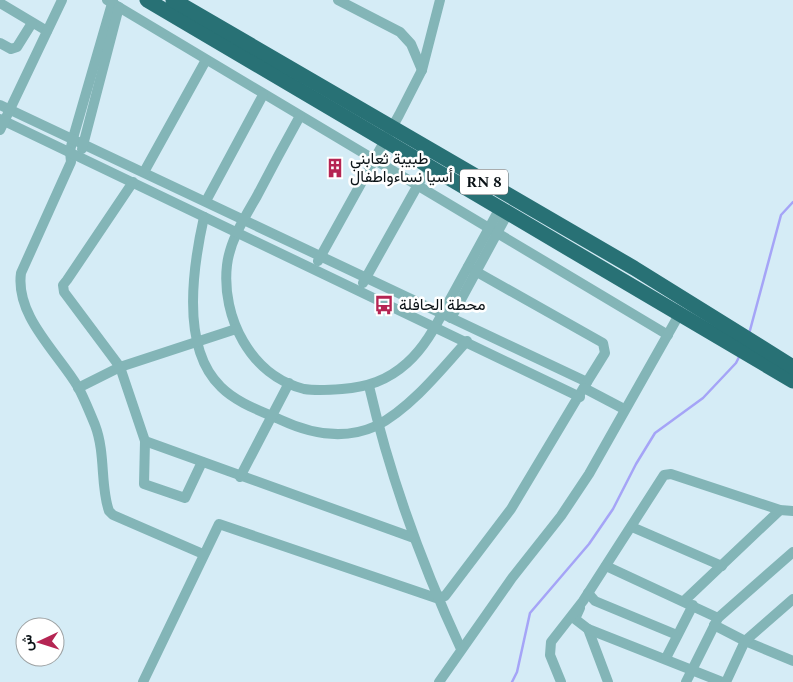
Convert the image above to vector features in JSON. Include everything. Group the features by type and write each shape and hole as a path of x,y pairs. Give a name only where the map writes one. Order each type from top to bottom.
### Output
{"highway":[{"name":"RN 8","path":"146,0 634,268 793,367"},
{"name":"RN 8","path":"173,0 389,135 428,167 680,313 793,381"}],"street":[{"path":"62,0 47,32 5,107 1,123 75,154 467,341 584,389"},
{"path":"338,0 400,32 412,44 422,70"},
{"path":"314,268 389,135 422,70 440,0"},
{"path":"113,2 263,95 668,336"},
{"path":"75,154 73,138 113,2"},
{"path":"113,2 83,143 71,162 21,273 20,281 24,302 32,319 78,388 99,439 109,512 113,516 203,554"},
{"path":"0,3 47,32"},
{"path":"0,43 11,49 17,47 32,23"},
{"path":"144,172 206,60"},
{"path":"206,201 263,95"},
{"path":"5,107 446,316 624,409"},
{"path":"300,116 238,232 227,263 226,280 231,318 236,329 264,366 276,376 289,383 305,389 321,390 369,386 390,376 407,363 446,316 504,211"},
{"path":"358,290 366,279 428,167"},
{"path":"133,182 63,288 66,297 120,367 145,441 143,480 148,487 187,498 202,462"},
{"path":"204,216 194,279 197,342 213,378 221,388 244,403 287,423 325,433 350,434 378,425 427,385 467,341"},
{"path":"142,682 203,554 217,527 223,524 436,598 445,596 452,589 511,509 605,353 603,343 472,269"},
{"path":"439,682 512,578 561,516 589,474 624,409 680,313"},
{"path":"78,388 120,367 236,329"},
{"path":"240,477 289,383"},
{"path":"369,386 378,425 414,538 436,598 461,649"},
{"path":"145,441 240,477 414,538"},
{"path":"560,682 551,658 550,646 632,527 659,481 667,474 780,510 793,511"},
{"path":"666,658 677,635 688,603 722,566 780,510"},
{"path":"632,527 722,566"},
{"path":"686,682 716,622 793,552"},
{"path":"606,566 688,603 745,641 793,662"},
{"path":"585,597 575,619 588,629 724,682 745,641 793,600"},
{"path":"585,597 677,635"},
{"path":"588,629 608,682"}],"waterway":[{"path":"749,334 781,215 793,202"},
{"path":"512,682 517,672 530,613 589,544 613,509 636,464 655,433 703,398 736,363 740,355"}],"place":[{"name":"طبيبة ثعابني أسيا نساءواطفال","path":"335,168"},
{"name":"محطة الحافلة","path":"384,305"}]}
